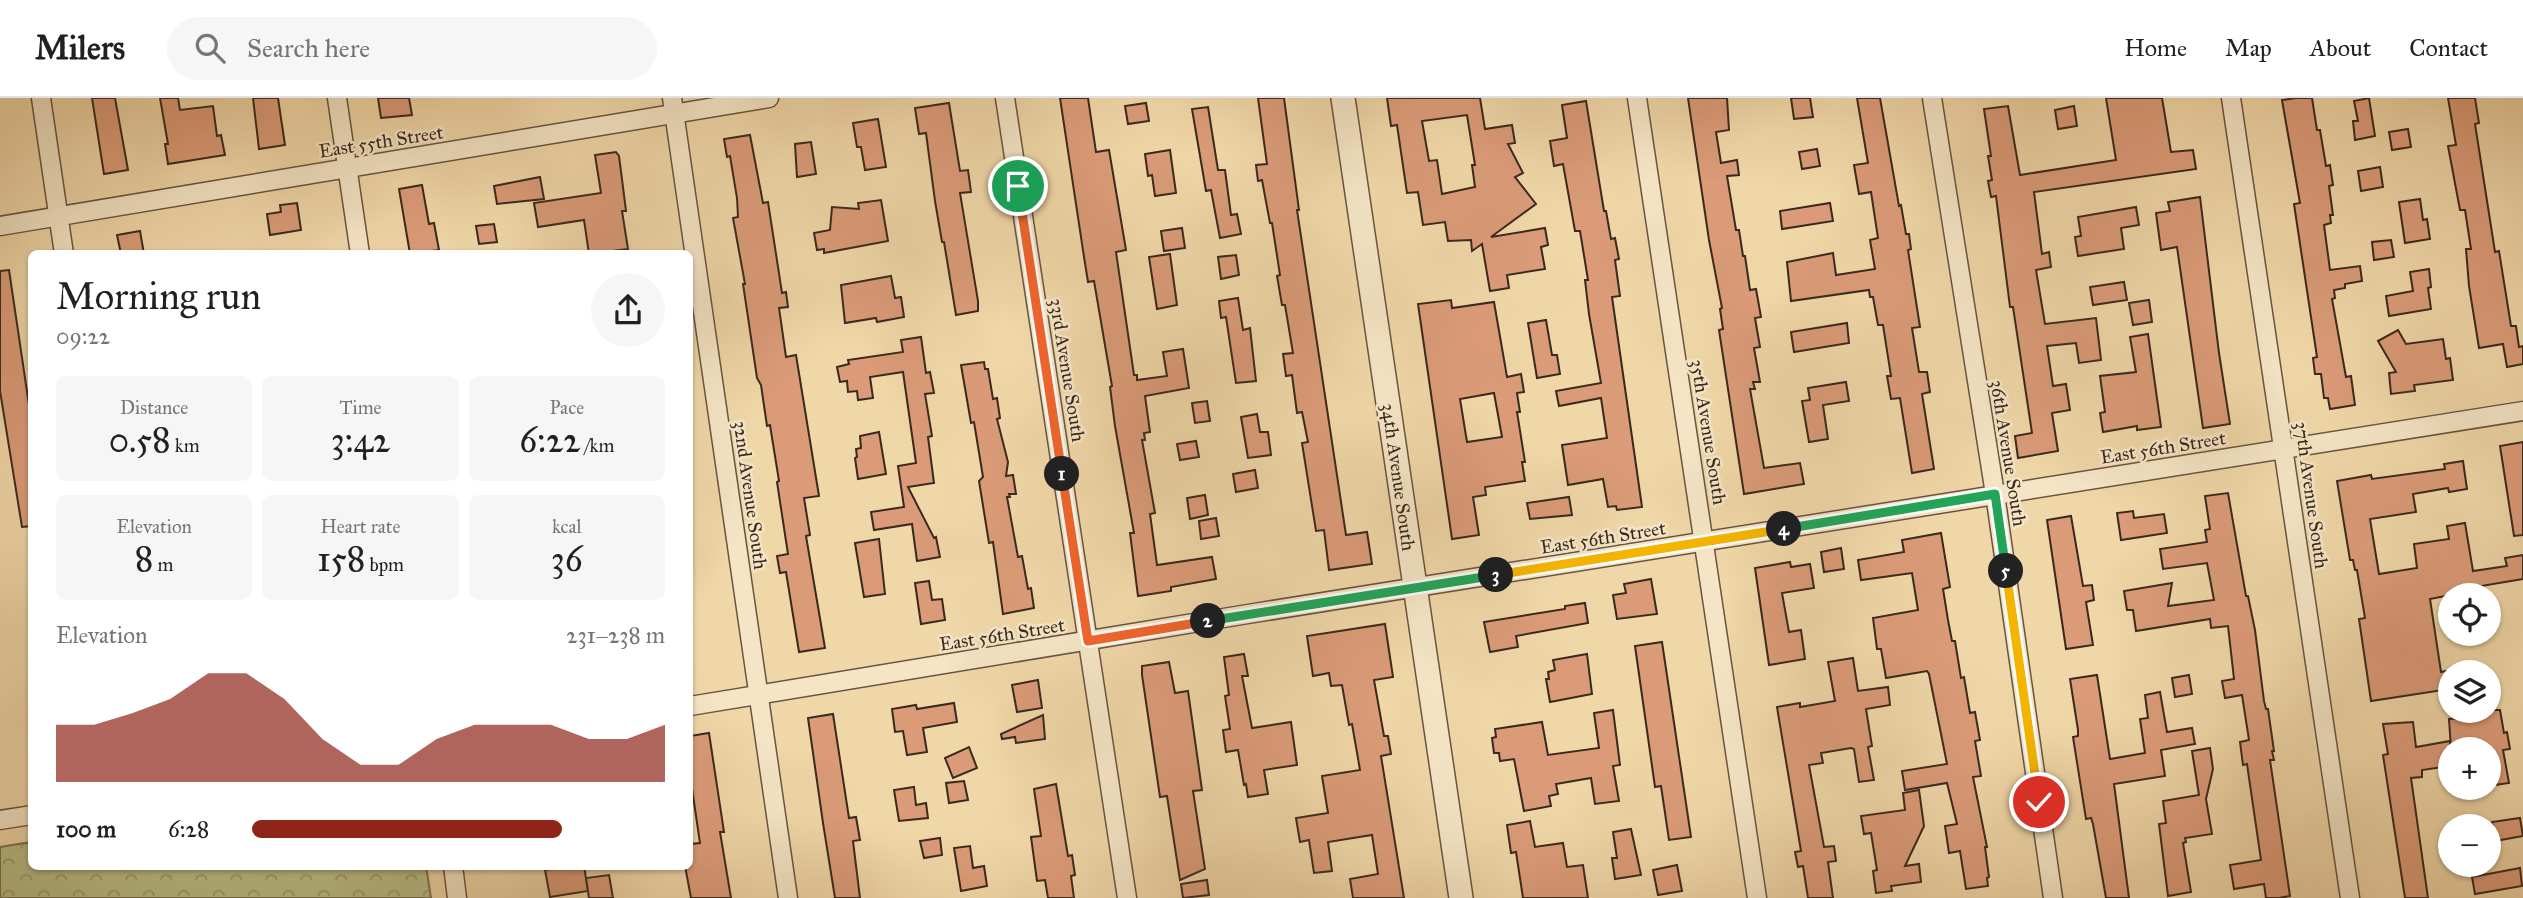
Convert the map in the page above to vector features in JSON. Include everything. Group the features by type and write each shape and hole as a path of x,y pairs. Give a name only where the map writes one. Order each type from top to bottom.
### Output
{"street":[{"path":"41,98 63,250"},
{"path":"337,98 359,250"},
{"name":"East 55th Street","path":"0,226 348,168 673,106 769,98"},
{"name":"33rd Avenue South","path":"1005,98 1127,898"},
{"name":"34th Avenue South","path":"1343,98 1461,898"},
{"name":"35th Avenue South","path":"1637,98 1757,898"},
{"name":"36th Avenue South","path":"1932,98 1995,494 2053,898"},
{"name":"37th Avenue South","path":"2231,98 2350,898"},
{"name":"32nd Avenue South","path":"673,106 788,898"},
{"name":"East 56th Street","path":"693,705 2523,411"},
{"path":"0,820 28,816"},
{"path":"454,870 457,898"}],"green space":[{"path":"28,842 28,870 427,870 431,898 0,898 0,847"}],"building":[{"path":"92,98 115,98 128,170 104,174"},
{"path":"160,98 178,98 180,110 213,106 217,136 221,135 225,155 168,164 165,144 168,144"},
{"path":"253,98 278,98 285,145 259,149"},
{"path":"378,98 409,98 412,115 381,118"},
{"path":"1060,98 1088,98 1096,152 1109,150 1126,250 1116,252 1134,375 1137,375 1137,380 1167,376 1163,352 1183,349 1189,388 1145,396 1150,432 1144,433 1145,440 1142,440 1155,513 1150,514 1157,565 1212,557 1216,579 1171,587 1171,591 1138,596 1130,533 1134,533 1115,426 1112,386 1094,281 1088,282"},
{"path":"1258,98 1284,98 1297,210 1346,535 1367,532 1372,564 1329,570 1324,530 1316,531 1302,443 1308,442 1302,412 1297,413 1292,375 1286,376 1283,354 1293,353 1277,276 1280,275 1272,223 1262,180 1258,181 1256,165 1267,164"},
{"path":"1387,98 1480,98 1485,129 1512,125 1515,143 1508,144 1523,173 1515,177 1536,204 1491,237 1545,228 1548,245 1541,247 1545,269 1507,275 1509,288 1490,291 1482,244 1472,251 1471,240 1448,241 1445,222 1423,225 1418,192 1407,193 1397,125 1391,126","holes":["1467,115 1475,165 1472,165 1475,187 1442,194 1437,160 1429,161 1422,121"]},
{"path":"1688,98 1727,98 1729,130 1716,132 1721,163 1737,160 1739,175 1727,176 1750,290 1756,289 1761,317 1755,318 1760,347 1754,348 1760,382 1753,382 1755,389 1750,389 1764,468 1800,463 1804,484 1744,494 1719,330 1723,329 1722,308"},
{"path":"1791,98 1810,98 1813,117 1794,119"},
{"path":"1857,98 1880,98 1899,206 1901,205 1906,234 1909,234 1911,249 1908,250 1920,327 1912,328 1919,372 1927,372 1930,392 1922,394 1934,469 1912,473 1900,398 1891,399 1887,376 1891,376 1883,325 1878,325 1873,297 1870,297 1869,290 1791,301 1787,262 1833,253 1836,275 1875,269 1870,240 1878,238 1871,192 1859,194 1854,165 1868,163"},
{"path":"2106,98 2162,98 2171,152 2193,150 2196,169 2034,192 2042,254 2049,252 2051,267 2036,270 2045,324 2096,318 2101,360 2079,363 2076,343 2047,346 2053,386 2066,384 2070,410 2052,413 2058,451 2018,458 2015,436 2032,433 2013,307 2010,307 1996,196 1991,197 1988,181 1992,180 1988,156 1991,156 1984,109 2008,106 2020,175 2116,160"},
{"path":"2312,98 2326,166 2330,165 2333,185 2329,186 2333,215 2330,215 2331,223 2324,225 2330,270 2360,266 2362,281 2345,284 2345,288 2334,290 2335,298 2332,299 2346,377 2351,376 2355,405 2330,409 2328,398 2324,398 2321,374 2315,374 2313,358 2317,357 2294,204 2300,203 2282,100"},
{"path":"2369,98 2375,136 2355,140 2353,121 2358,121 2354,101"},
{"path":"2448,98 2475,98 2479,123 2475,124 2495,252 2499,251 2511,326 2516,326 2519,347 2523,346 2523,364 2507,367 2503,344 2479,348 2466,249 2471,249 2465,210 2460,210 2448,146 2456,145"},
{"path":"1586,101 1604,211 1611,239 1615,238 1619,259 1615,260 1620,296 1612,297 1642,507 1617,510 1616,506 1608,507 1603,479 1568,485 1562,445 1607,438 1601,398 1559,406 1556,391 1601,383 1589,314 1585,280 1588,280 1580,231 1575,231 1563,164 1554,166 1550,141 1567,138 1562,105"},
{"path":"949,103 960,171 968,170 971,192 960,193 978,301 978,311 956,315 935,201 926,133 919,134 915,108"},
{"path":"1146,103 1149,121 1128,124 1125,106"},
{"path":"2074,106 2077,126 2058,129 2055,110"},
{"path":"1208,107 1218,170 1225,170 1231,215 1237,214 1241,234 1220,238 1211,190 1206,191 1192,109"},
{"path":"878,119 886,167 865,170 853,123"},
{"path":"2408,129 2411,147 2392,150 2389,132"},
{"path":"750,135 763,203 768,202 782,293 786,292 788,307 779,308 786,357 796,355 819,496 804,498 810,535 806,536 825,648 799,652 786,572 780,573 777,556 788,554 777,482 779,481 770,425 767,426 761,385 757,378 733,218 738,217 737,198 730,156 727,157 724,139"},
{"path":"811,142 816,174 797,177 795,144"},
{"path":"1817,149 1820,166 1802,169 1799,152"},
{"path":"1170,150 1176,193 1155,196 1152,175 1148,176 1145,154"},
{"path":"616,152 619,156 626,211 622,211 628,249 588,250 584,220 538,227 534,203 601,193 595,155"},
{"path":"2380,167 2383,187 2361,191 2358,171"},
{"path":"540,177 544,199 497,204 494,186"},
{"path":"422,185 429,224 434,223 439,250 409,250 399,189"},
{"path":"2200,197 2230,424 2203,428 2177,247 2161,250 2156,213 2170,211 2168,202"},
{"path":"2420,199 2423,220 2427,219 2430,239 2405,243 2399,202"},
{"path":"881,200 888,241 824,253 824,249 817,250 814,233 830,230 832,207 859,209 858,203"},
{"path":"297,203 301,230 270,235 267,214 281,212 280,205"},
{"path":"1830,203 1833,221 1782,229 1780,211"},
{"path":"2136,207 2139,225 2121,228 2124,249 2078,256 2075,237 2081,236 2078,217"},
{"path":"494,224 497,242 479,244 476,226"},
{"path":"1182,228 1185,248 1164,251 1161,231"},
{"path":"140,231 143,250 120,250 117,235"},
{"path":"2391,240 2394,257 2374,260 2372,242"},
{"path":"1170,254 1177,305 1157,309 1149,257"},
{"path":"1236,255 1239,275 1221,279 1218,257"},
{"path":"2429,269 2431,309 2389,316 2386,296 2413,291 2410,272"},
{"path":"9,270 28,398 28,526 22,527 0,391 0,271"},
{"path":"891,276 895,298 901,297 904,317 877,322 876,318 845,323 841,285"},
{"path":"2124,282 2127,300 2093,305 2090,287"},
{"path":"1238,298 1243,330 1250,328 1256,381 1236,383 1226,317 1221,318 1219,301"},
{"path":"1451,300 1452,308 1494,302 1507,377 1521,374 1524,392 1517,393 1520,412 1517,412 1525,462 1522,462 1525,481 1485,487 1486,495 1473,497 1479,535 1452,539 1418,304","holes":["1494,393 1502,437 1467,442 1460,399"]},
{"path":"2149,300 2152,322 2133,325 2129,303"},
{"path":"1546,320 1552,355 1557,355 1560,374 1537,378 1528,323"},
{"path":"1847,323 1849,343 1794,352 1791,332"},
{"path":"2398,330 2406,344 2443,339 2446,359 2450,358 2453,380 2414,385 2415,391 2391,394 2389,373 2396,372 2378,341"},
{"path":"2148,334 2161,427 2137,430 2137,426 2103,432 2100,413 2105,412 2100,376 2136,372 2130,337"},
{"path":"921,337 926,373 930,372 934,393 925,394 932,436 928,437 934,483 908,487 934,538 936,537 940,557 917,561 912,524 874,530 871,512 904,507 898,466 916,463 903,372 870,377 873,398 858,400 857,391 848,392 847,381 840,382 837,367 849,364 848,360 903,352 901,340"},
{"path":"984,362 985,369 988,369 993,399 997,398 1000,418 997,419 1008,462 1006,476 1013,475 1016,494 1009,494 1010,497 1007,497 1018,557 1022,556 1034,608 1003,614 993,542 989,543 979,481 983,477 974,422 971,423 961,365"},
{"path":"1846,382 1849,401 1823,405 1828,439 1809,442 1802,401 1810,400 1808,388"},
{"path":"1207,401 1210,421 1195,423 1192,403"},
{"path":"1257,414 1260,432 1268,432 1271,455 1248,458 1241,417"},
{"path":"879,432 886,474 858,479 855,458 856,449 861,448 860,436"},
{"path":"1196,441 1199,457 1180,460 1177,444"},
{"path":"2523,442 2523,535 2514,536 2500,446"},
{"path":"2463,461 2467,489 2449,492 2448,488 2413,494 2416,512 2370,519 2379,574 2417,568 2414,544 2449,539 2447,526 2465,523 2473,571 2507,566 2505,558 2523,555 2523,579 2499,583 2438,583 2438,597 2430,599 2439,660 2438,691 2371,701 2359,619 2365,618 2357,570 2353,560 2350,560 2337,481 2371,475 2372,479 2445,469 2444,464"},
{"path":"1255,470 1258,488 1236,492 1233,474"},
{"path":"2228,493 2246,596 2255,630 2264,701 2268,709 2274,751 2274,760 2270,760 2290,896 2279,898 2266,898 2264,884 2234,889 2230,865 2261,860 2247,764 2243,765 2240,742 2249,740 2242,695 2225,698 2222,681 2234,679 2228,626 2211,628 2210,619 2136,631 2133,610 2127,610 2124,591 2172,583 2168,606 2214,600 2207,563 2163,569 2160,549 2207,542 2205,530 2210,529 2205,496"},
{"path":"1205,495 1208,515 1190,519 1187,498"},
{"path":"1569,497 1572,515 1530,519 1527,503"},
{"path":"2133,511 2134,518 2164,514 2167,533 2121,540 2117,513"},
{"path":"2071,516 2083,586 2092,585 2094,600 2086,602 2093,645 2066,649 2047,520"},
{"path":"1216,518 1219,536 1201,539 1199,521"},
{"path":"1941,533 1950,587 1943,589 1948,620 1952,641 1955,641 1961,678 1964,677 1970,713 1975,712 1980,740 1975,741 1981,776 1973,777 1987,847 1989,877 1988,886 1966,889 1960,851 1949,853 1945,826 1957,824 1947,783 1905,790 1902,771 1947,764 1929,674 1927,671 1886,678 1881,649 1877,649 1873,618 1918,610 1912,573 1861,580 1858,560 1904,552 1902,540"},
{"path":"879,539 885,594 864,597 855,543"},
{"path":"1841,548 1844,569 1824,572 1821,552"},
{"path":"1790,562 1791,567 1810,564 1814,588 1782,593 1789,632 1801,630 1805,659 1769,665 1755,568"},
{"path":"1651,579 1657,614 1617,619 1613,595 1626,593 1624,584"},
{"path":"929,581 932,600 942,599 945,620 921,624 915,583"},
{"path":"1585,603 1588,623 1516,636 1518,647 1490,652 1484,622 1565,609 1565,606"},
{"path":"1385,624 1393,677 1374,680 1384,736 1388,736 1391,754 1381,756 1404,898 1353,898 1350,879 1378,874 1372,835 1328,842 1332,871 1314,873 1309,840 1300,842 1296,818 1328,813 1322,776 1360,770 1342,685 1331,686 1329,673 1313,676 1307,636"},
{"path":"1662,642 1691,837 1669,840 1661,786 1655,787 1635,646"},
{"path":"1244,654 1248,676 1242,676 1252,728 1291,722 1297,765 1264,770 1268,794 1248,797 1238,750 1226,752 1223,730 1230,729 1225,696 1229,695 1224,657"},
{"path":"1587,654 1592,694 1550,702 1546,679 1549,679 1548,672 1555,670 1553,660"},
{"path":"1853,658 1858,691 1888,687 1890,705 1866,709 1872,746 1868,747 1874,780 1859,782 1854,749 1851,748 1821,753 1823,763 1809,765 1824,847 1834,846 1836,861 1828,862 1833,898 1808,898 1803,866 1798,867 1795,852 1801,851 1777,707 1800,703 1800,707 1835,701 1828,662"},
{"path":"1169,662 1175,693 1188,691 1202,790 1193,791 1205,869 1180,880 1167,796 1160,797 1142,675 1142,666"},
{"path":"2097,675 2110,759 2145,753 2140,719 2148,718 2145,695 2160,692 2167,732 2192,728 2195,744 2161,750 2165,776 2114,784 2129,898 2106,898 2093,824 2091,818 2086,819 2073,737 2078,736 2078,730 2070,679"},
{"path":"2189,675 2192,694 2175,697 2172,678"},
{"path":"1038,680 1042,708 1017,712 1012,685"},
{"path":"954,703 957,722 923,728 927,752 907,755 903,731 895,732 892,709 916,705 917,709"},
{"path":"1613,710 1620,765 1613,766 1619,801 1595,804 1591,778 1556,784 1558,794 1549,796 1551,806 1524,811 1514,759 1500,761 1499,753 1494,753 1492,738 1496,737 1495,729 1542,722 1548,755 1599,748 1594,713"},
{"path":"833,714 849,818 856,817 860,840 853,841 860,898 835,898 823,823 808,718"},
{"path":"1043,715 1045,739 1016,743 1015,737 1002,739 1001,734"},
{"path":"2501,716 2510,749 2503,750 2509,783 2501,784 2501,737 2450,737 2449,723 2501,723"},
{"path":"2413,722 2416,747 2438,743 2438,768 2422,770 2422,777 2411,778 2428,898 2405,898 2383,755 2388,754 2383,724"},
{"path":"709,733 724,832 720,832 731,898 691,898 686,870 693,870 693,844 700,843 693,795 693,736"},
{"path":"969,747 977,768 953,778 945,758"},
{"path":"2210,748 2213,769 2206,799 2212,834 2185,838 2186,842 2183,843 2191,892 2168,896 2159,824 2166,823 2163,801 2199,795 2192,751"},
{"path":"964,781 968,800 949,803 946,783"},
{"path":"1056,784 1068,856 1072,855 1074,898 1048,898 1045,880 1037,881 1031,837 1041,836 1034,789"},
{"path":"914,787 916,805 926,803 928,818 899,821 894,790"},
{"path":"1919,790 1924,826 1905,866 1919,864 1921,882 1891,886 1892,891 1876,893 1873,871 1877,870 1871,833 1864,834 1861,816 1905,810 1903,793"},
{"path":"2520,818 2523,836 2501,840 2501,821"},
{"path":"1530,821 1535,847 1563,843 1567,867 1583,865 1588,898 1523,898 1516,852 1511,853 1507,825"},
{"path":"1631,829 1641,875 1615,879 1612,858 1617,858 1613,832"},
{"path":"940,838 942,855 924,858 920,841"},
{"path":"970,846 973,868 984,866 987,886 961,891 954,848"},
{"path":"1677,865 1682,891 1658,895 1653,870"},
{"path":"2520,868 2522,886 2475,894 2472,877 2501,877 2501,872"},
{"path":"545,870 585,870 588,891 550,897"},
{"path":"609,875 613,898 589,898 586,878"},
{"path":"1207,880 1209,895 1183,898 1181,884"}],"route":[{"path":"1018,186 1088,641 1995,494 2039,802"}]}
